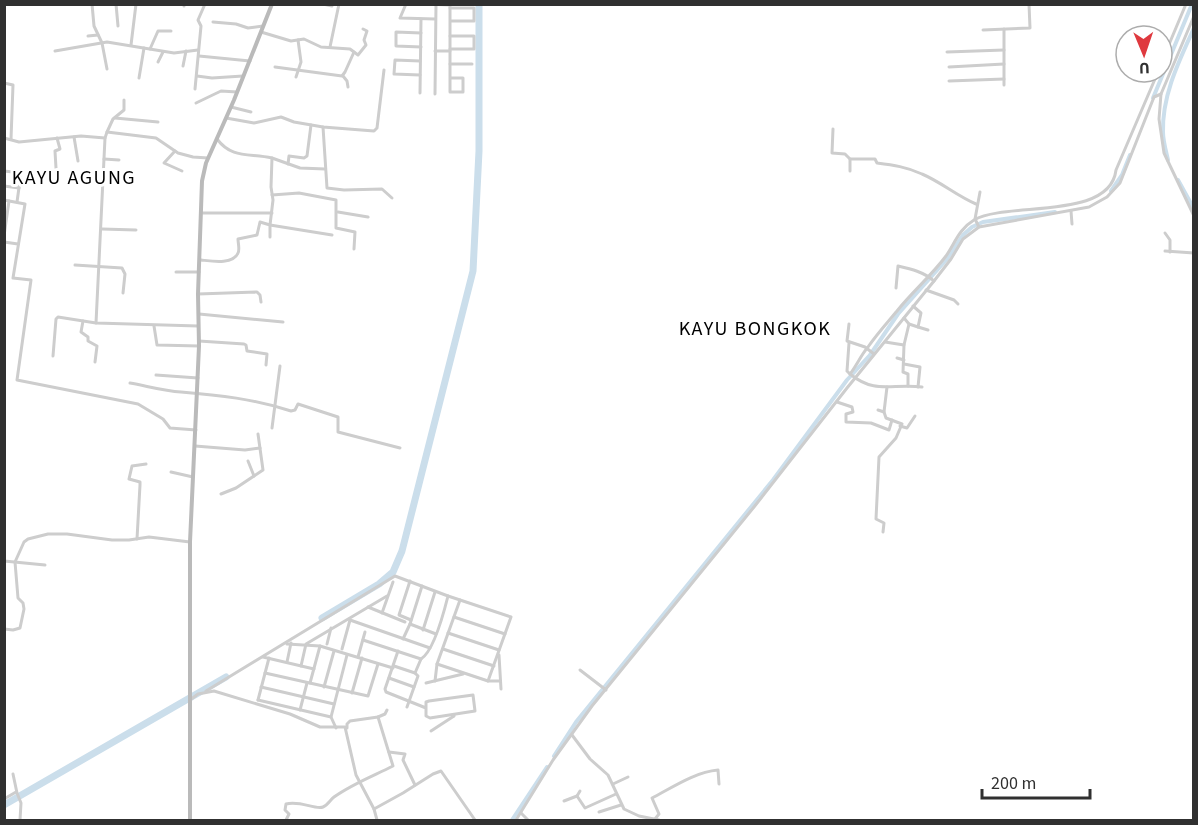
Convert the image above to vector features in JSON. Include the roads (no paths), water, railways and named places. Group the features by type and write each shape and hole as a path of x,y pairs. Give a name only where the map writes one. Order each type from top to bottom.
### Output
{"street":[{"path":"92,4 94,26 102,43 107,69"},
{"path":"116,4 118,26"},
{"path":"131,45 136,4"},
{"path":"195,89 201,26 198,20 205,4"},
{"path":"190,820 190,542 198,378 202,181 208,158 272,4"},
{"path":"324,4 332,6"},
{"path":"330,47 339,4"},
{"path":"406,4 400,18 435,19"},
{"path":"426,4 474,8 474,21 450,21"},
{"path":"983,30 1030,28 1029,4"},
{"path":"1174,34 1186,4"},
{"path":"435,94 436,5"},
{"path":"450,6 450,21 450,36 450,50 450,64 450,78 450,92 463,92 464,78 450,78"},
{"path":"4,16 4,22"},
{"path":"1194,16 1181,40 1161,94 1159,119 1163,151 1194,216"},
{"path":"420,93 421,19"},
{"path":"213,22 236,24 248,28 264,26"},
{"path":"261,32 291,41 308,40 321,47 350,49 359,55 365,46 364,40 368,31 363,29"},
{"path":"1004,29 1004,85"},
{"path":"150,49 158,31 171,30"},
{"path":"421,33 396,32 396,46 421,47"},
{"path":"88,36 98,35"},
{"path":"435,51 474,49 474,36 450,36"},
{"path":"296,77 301,62 298,40"},
{"path":"55,51 78,49 102,43 165,51 198,50"},
{"path":"139,78 144,48"},
{"path":"947,52 1004,50"},
{"path":"158,62 160,55 165,51"},
{"path":"183,66 186,51"},
{"path":"342,75 354,52"},
{"path":"199,56 250,61"},
{"path":"420,61 395,60 394,67 394,74 420,75"},
{"path":"450,64 472,64"},
{"path":"949,67 1004,64"},
{"path":"275,67 342,75 348,87"},
{"path":"225,117 254,123 281,117 323,127 376,130 384,70"},
{"path":"197,76 212,78 244,76"},
{"path":"949,81 1004,79"},
{"path":"4,83 13,85 11,140"},
{"path":"516,820 553,760 605,689 837,402 867,349 898,311 931,279 960,237 975,220 1000,214 1097,200 1102,193 1118,182 1120,162 1153,84"},
{"path":"196,103 221,91 237,92"},
{"path":"960,237 978,226 1071,211 1113,192 1127,165 1154,97 1161,94"},
{"path":"96,324 105,138 111,123 124,110 124,100"},
{"path":"231,107 251,112"},
{"path":"115,118 158,122"},
{"path":"288,164 289,156 304,158 307,156 311,125"},
{"path":"323,127 328,189 382,189 392,198"},
{"path":"833,129 832,153 845,154 850,159 875,159 877,163 902,166 926,175 962,198 976,204"},
{"path":"107,132 156,138 175,151 193,157 208,158"},
{"path":"4,138 20,142 74,137 105,138"},
{"path":"74,137 78,161"},
{"path":"56,168 55,151 60,149 57,138"},
{"path":"217,139 224,149 231,153 272,158 305,169 325,169"},
{"path":"175,151 164,163 182,171"},
{"path":"270,237 272,158"},
{"path":"104,159 119,160"},
{"path":"850,159 850,171"},
{"path":"1120,162 1127,165"},
{"path":"4,171 21,173 17,202"},
{"path":"4,186 19,188"},
{"path":"335,190 337,229 355,232 354,249"},
{"path":"978,226 975,220 976,204 980,192"},
{"path":"272,195 299,193 336,200"},
{"path":"4,236 7,201 25,204 13,278 31,280 17,380 138,404 163,419 170,428 196,430"},
{"path":"1051,208 1052,213"},
{"path":"337,211 368,217"},
{"path":"1071,211 1072,224"},
{"path":"201,213 272,213"},
{"path":"1000,214 1004,221"},
{"path":"201,260 221,261 237,256 238,238 257,235 260,222 332,235"},
{"path":"101,229 136,230"},
{"path":"1165,233 1170,240 1168,252 1194,253"},
{"path":"4,242 18,244"},
{"path":"853,376 926,290 931,279 948,257"},
{"path":"75,265 125,270 123,293"},
{"path":"896,288 898,266 931,279"},
{"path":"176,272 199,272"},
{"path":"926,290 954,300 958,304"},
{"path":"198,294 256,292 260,295 261,302"},
{"path":"913,306 921,313 918,327"},
{"path":"898,311 909,324 928,330"},
{"path":"198,314 283,322"},
{"path":"53,356 56,319 60,317 96,324 198,326"},
{"path":"83,321 81,332 88,337 89,342 96,345 95,362"},
{"path":"849,324 846,338 849,343 847,371 853,376 863,383 879,388 920,387 920,367 897,358"},
{"path":"908,386 908,374 903,372 904,345 909,324"},
{"path":"154,326 157,345 244,344 247,351 267,354 266,365"},
{"path":"879,334 885,340 904,345"},
{"path":"849,343 874,354"},
{"path":"272,428 280,366"},
{"path":"156,375 198,378"},
{"path":"130,383 178,393 197,392 232,396 293,411 298,404 337,417 338,432 400,448"},
{"path":"883,532 884,523 876,519 879,457 896,438 901,422 886,418 884,412 887,387"},
{"path":"837,402 853,408 852,412 846,414 846,422 871,423 888,430 892,420"},
{"path":"878,411 884,412"},
{"path":"900,426 907,428 915,416"},
{"path":"221,494 236,488 264,468 258,434"},
{"path":"195,446 245,450 260,448"},
{"path":"248,461 254,476"},
{"path":"137,539 140,482 129,479 129,475 132,466 146,464"},
{"path":"171,472 193,477"},
{"path":"4,629 20,628 24,609 23,603 18,598 15,561 24,542 35,537 67,534 112,540 149,537 190,542"},
{"path":"4,561 45,565"},
{"path":"190,699 206,692 285,644 392,576 510,617 488,681"},
{"path":"410,581 399,615 423,630 436,634"},
{"path":"382,613 393,582"},
{"path":"402,639 422,586"},
{"path":"423,630 435,592"},
{"path":"300,666 306,644 387,596"},
{"path":"415,673 436,634 448,596"},
{"path":"435,681 437,664 459,600"},
{"path":"368,607 405,622"},
{"path":"454,617 505,634"},
{"path":"349,620 430,648"},
{"path":"342,649 349,620"},
{"path":"327,644 331,628"},
{"path":"352,693 365,633"},
{"path":"448,633 499,651"},
{"path":"363,640 421,659"},
{"path":"286,662 291,643"},
{"path":"285,644 320,646 415,673 418,676 407,707"},
{"path":"300,710 320,646"},
{"path":"442,649 494,666"},
{"path":"324,687 334,651"},
{"path":"398,651 386,692 426,708"},
{"path":"499,651 501,689"},
{"path":"336,728 331,717 347,655"},
{"path":"263,657 314,669"},
{"path":"256,705 269,658"},
{"path":"265,673 368,696 378,663"},
{"path":"437,664 488,681 500,681"},
{"path":"580,670 605,689"},
{"path":"426,683 465,674"},
{"path":"389,678 414,687"},
{"path":"261,687 334,704"},
{"path":"206,692 214,691 290,714 320,727 342,726 347,729"},
{"path":"473,696 476,711 430,718 426,716 426,708 426,702 429,700 473,696"},
{"path":"258,700 331,717"},
{"path":"377,820 374,809 356,775 347,724 350,721 378,717 387,710"},
{"path":"430,731 455,715"},
{"path":"286,820 289,814 285,810 286,804 302,802 324,806 334,797 393,766 378,717"},
{"path":"572,735 590,759 606,772 621,805 628,811 657,820 659,814 652,798 712,770 718,770 719,784"},
{"path":"389,752 405,754 403,760 415,784"},
{"path":"374,809 433,774 442,772 475,820"},
{"path":"13,774 21,802 20,820"},
{"path":"613,784 628,777"},
{"path":"564,801 577,796 580,791"},
{"path":"4,799 17,793"},
{"path":"577,796 582,807 585,808 616,794"},
{"path":"599,812 621,805"},
{"path":"521,812 528,820"}],"waterway":[{"path":"322,618 379,584 393,572 402,551 473,271 479,151 479,4"},
{"path":"1153,98 1192,4"},
{"path":"1168,160 1163,135 1165,105 1172,78 1194,28"},
{"path":"1111,191 1122,175 1130,155"},
{"path":"1178,180 1194,209"},
{"path":"554,756 576,722 773,480 847,380 870,355 898,314 947,259 963,235 972,227 983,222 1055,212"},
{"path":"4,805 226,677"},
{"path":"512,820 547,767"}],"district":[{"name":"KAYU AGUNG","path":"74,177"},
{"name":"KAYU BONGKOK","path":"755,328"}]}
